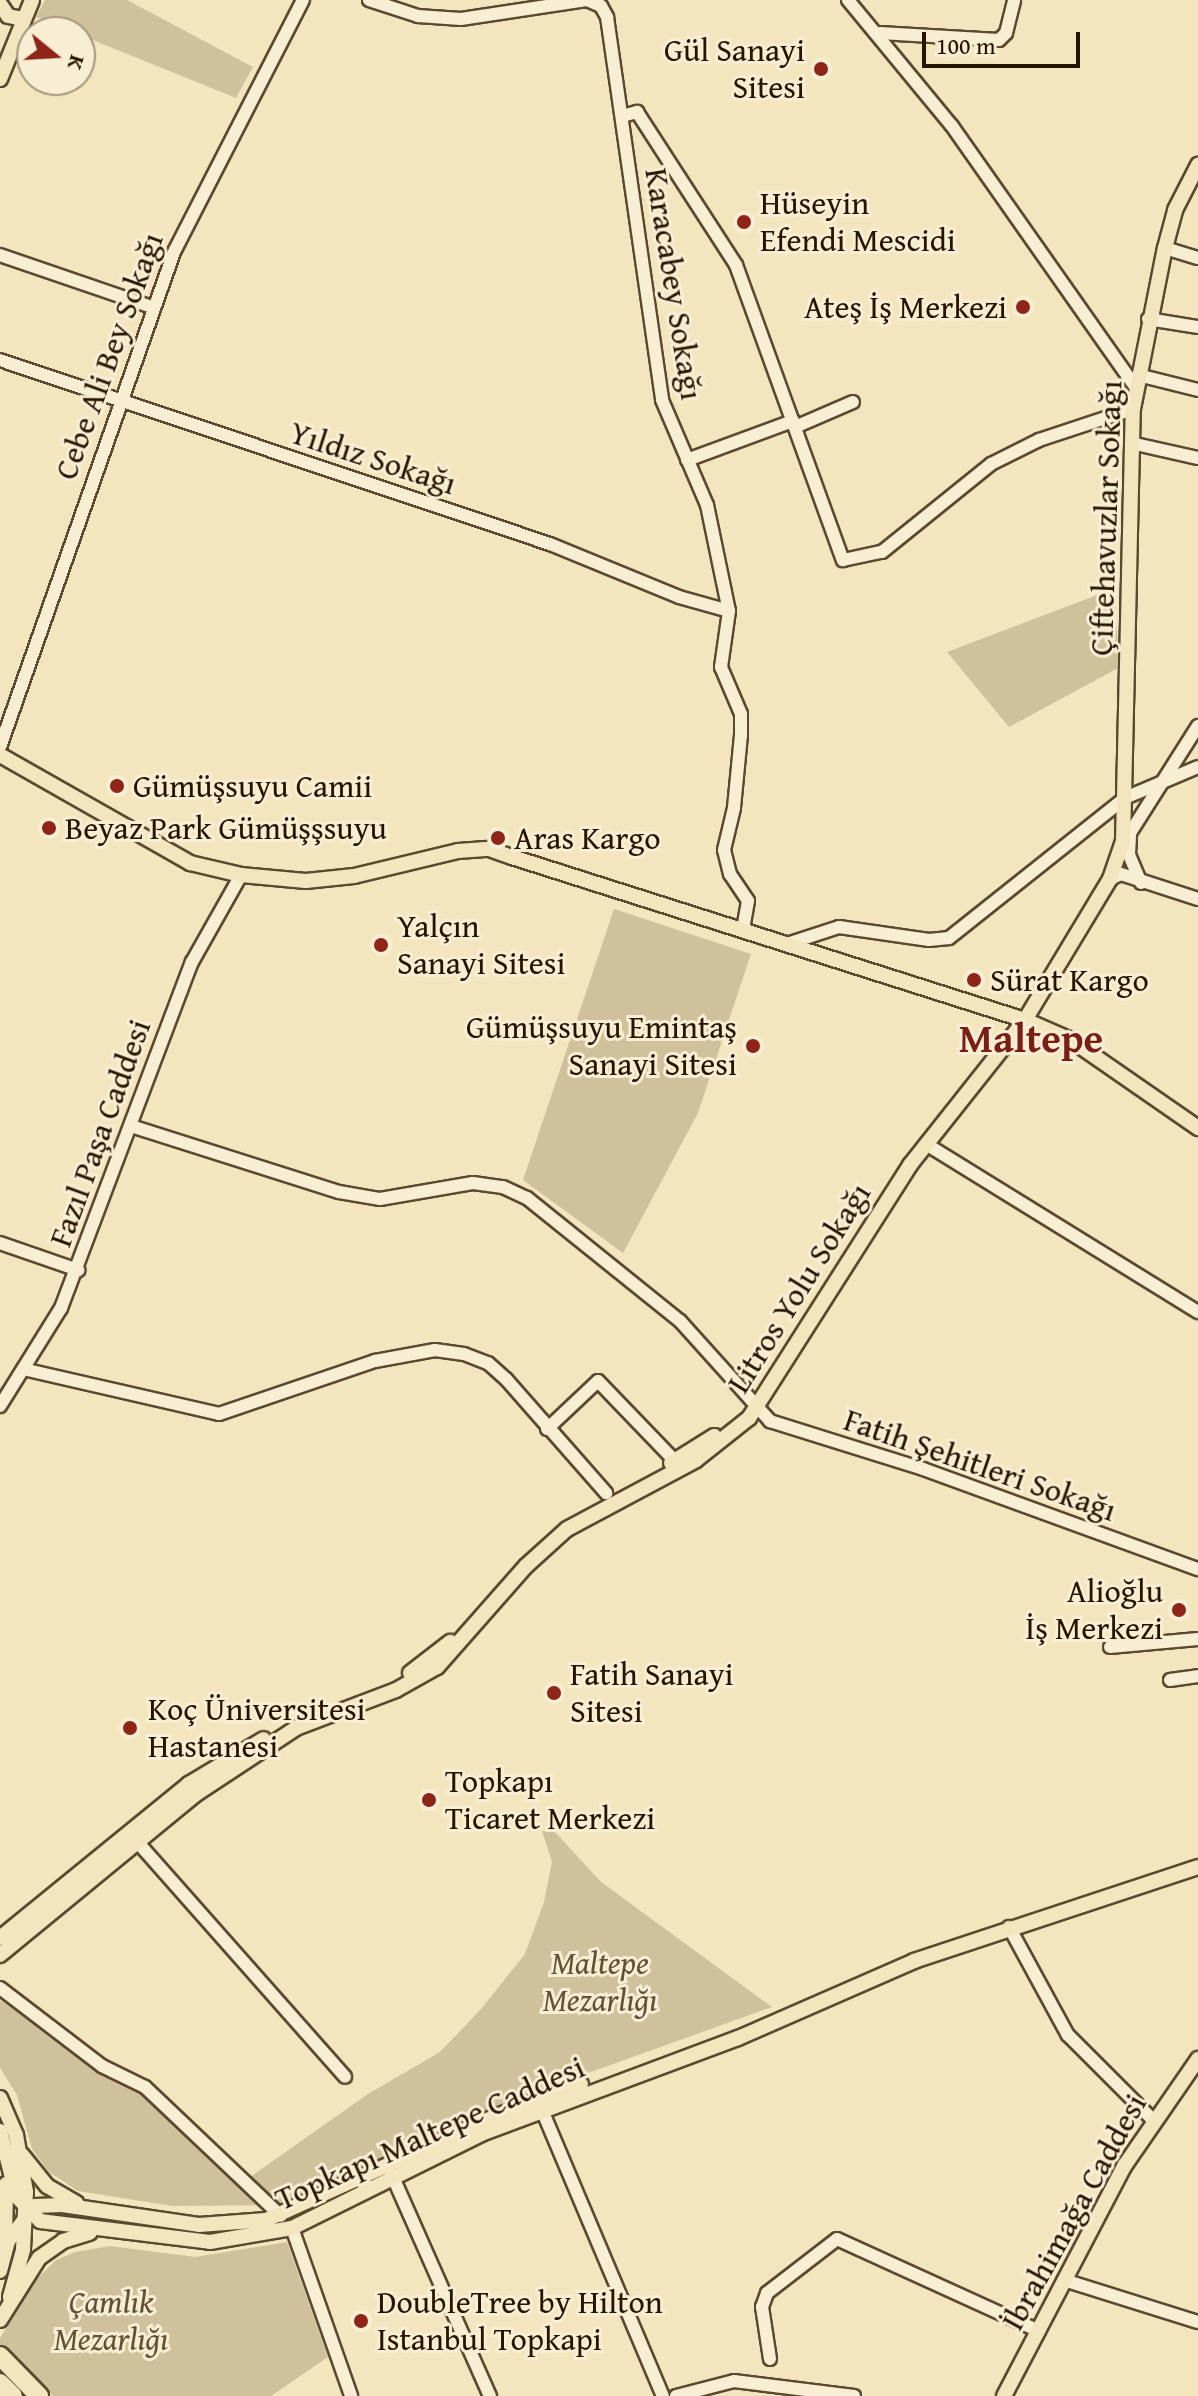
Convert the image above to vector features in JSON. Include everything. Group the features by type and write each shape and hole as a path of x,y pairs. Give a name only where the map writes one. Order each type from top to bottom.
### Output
{"highway":[{"path":"0,2356 39,2396"},
{"path":"0,2383 13,2396"}],"main road":[{"path":"0,4 8,16 16,18"},
{"path":"0,79 16,39"},
{"name":"Çiftehavuzlar Sokağı","path":"1110,879 1130,809 1133,409 1148,319 1165,248 1194,182 1198,165"},
{"path":"0,755 190,863 241,875 306,881 489,849 1025,1020 1071,1040 1196,1126"},
{"name":"Litros Yolu Sokağı","path":"0,1955 134,1837 189,1784 327,1703 395,1681 434,1663 547,1545 607,1504 696,1460 755,1405 922,1142 995,1040 1025,1020 1110,879"},
{"name":"Litros Yolu Sokağı","path":"434,1663 524,1555 606,1493 675,1461 715,1436 755,1405"},
{"name":"Litros Yolu Sokağı","path":"0,1938 134,1837"},
{"name":"Topkapı Maltepe Caddesi","path":"27,2213 50,2204 199,2225 281,2216 540,2105 736,2034 1009,1927 1198,1867"},
{"name":"İbrahimağa Caddesi","path":"1004,2396 1064,2280 1154,2121 1198,2059"},
{"path":"0,2098 20,2151 27,2213 10,2297 0,2320"},
{"name":"Topkapı Maltepe Caddesi","path":"27,2213 40,2221 210,2242 292,2228 392,2175 540,2105"},
{"path":"0,2131 15,2192 27,2213"},
{"path":"20,2151 47,2186 88,2209"},
{"path":"0,2152 7,2193 0,2271"},
{"path":"4,2251 27,2213"},
{"path":"281,2216 292,2228"},
{"path":"10,2297 50,2249 100,2230"}],"street":[{"name":"Cebe Ali Bey Sokağı","path":"0,747 152,307 197,201 303,0"},
{"name":"Karacabey Sokağı","path":"369,0 418,16 461,19 582,0 596,3 607,17 662,400 707,505 729,611 721,667 741,714 741,735 736,795 724,850 730,874 747,897 743,930"},
{"path":"848,0 877,31 952,126 1137,382 1198,390"},
{"path":"877,31 999,40 1006,33 1014,0"},
{"path":"622,116 637,112 736,265 843,560 872,557 903,538 991,464 1039,440 1133,409"},
{"path":"1165,248 1198,258"},
{"path":"0,255 152,307"},
{"path":"1148,319 1198,327"},
{"name":"Yıldız Sokağı","path":"0,360 550,544 679,597 729,611"},
{"path":"687,460 853,402"},
{"path":"1131,443 1198,458"},
{"path":"1141,883 1128,848 1130,809 1163,782 1198,726"},
{"path":"787,944 839,927 929,940 949,938 1163,782 1198,767"},
{"path":"1110,879 1121,874 1198,899"},
{"name":"Fazıl Paşa Caddesi","path":"0,1406 61,1308 78,1270 192,962 241,875"},
{"name":"Fatih Şehitleri Sokağı","path":"131,1126 339,1192 380,1199 473,1183 515,1192 680,1321 755,1405 779,1425 923,1469 1198,1569"},
{"path":"922,1142 1198,1312"},
{"path":"0,1243 78,1270"},
{"path":"23,1369 219,1414 375,1361 435,1350 488,1363 606,1493"},
{"path":"547,1429 598,1381 675,1461"},
{"path":"1110,1647 1198,1639"},
{"path":"1170,1680 1198,1676"},
{"path":"134,1837 345,2077"},
{"path":"1009,1927 1068,2035 1154,2121"},
{"path":"0,1988 102,2066 145,2087 281,2216"},
{"path":"540,2105 663,2396"},
{"path":"392,2175 490,2396"},
{"path":"292,2228 351,2396"},
{"path":"770,2359 762,2307 767,2293 837,2239 1039,2331"},
{"path":"1064,2280 1198,2322"},
{"path":"676,2396 734,2381 798,2392 854,2396"}],"green space":[{"path":"45,0 127,0 253,67 236,98 96,41 96,16 37,16"},
{"path":"1113,589 1120,667 1009,727 947,652"},
{"path":"614,909 751,954 698,1113 623,1253 523,1180"},
{"name":"Maltepe Mezarlığı","path":"542,1831 554,1831 601,1882 772,2007 499,2105 305,2196 268,2205 172,2206 78,2191 49,2172 32,2149 17,2095 0,2068 0,2000 148,2097 246,2180 368,2094 440,2052 481,2009 525,1954 544,1902 552,1862"},
{"name":"Çamlık Mezarlığı","path":"287,2242 328,2357 271,2396 53,2396 0,2346 0,2338 37,2279 56,2260 75,2252 110,2246 195,2257"}],"place":[{"name":"Gül Sanayi Sitesi","path":"821,69"},
{"name":"Hüseyin Efendi Mescidi","path":"744,222"},
{"name":"Ateş İş Merkezi","path":"1023,307"},
{"name":"Gümüşsuyu Camii","path":"117,786"},
{"name":"Beyaz Park Gümüşşsuyu","path":"49,828"},
{"name":"Aras Kargo","path":"498,838"},
{"name":"Yalçın Sanayi Sitesi","path":"381,945"},
{"name":"Sürat Kargo","path":"974,980"},
{"name":"Gümüşsuyu Emintaş Sanayi Sitesi","path":"753,1046"},
{"name":"Alioğlu İş Merkezi","path":"1179,1610"},
{"name":"Fatih Sanayi Sitesi","path":"554,1693"},
{"name":"Koç Üniversitesi Hastanesi","path":"130,1728"},
{"name":"Topkapı Ticaret Merkezi","path":"429,1800"},
{"name":"DoubleTree by Hilton Istanbul Topkapi","path":"361,2321"}],"district":[{"name":"Maltepe","path":"1031,1038"}]}
